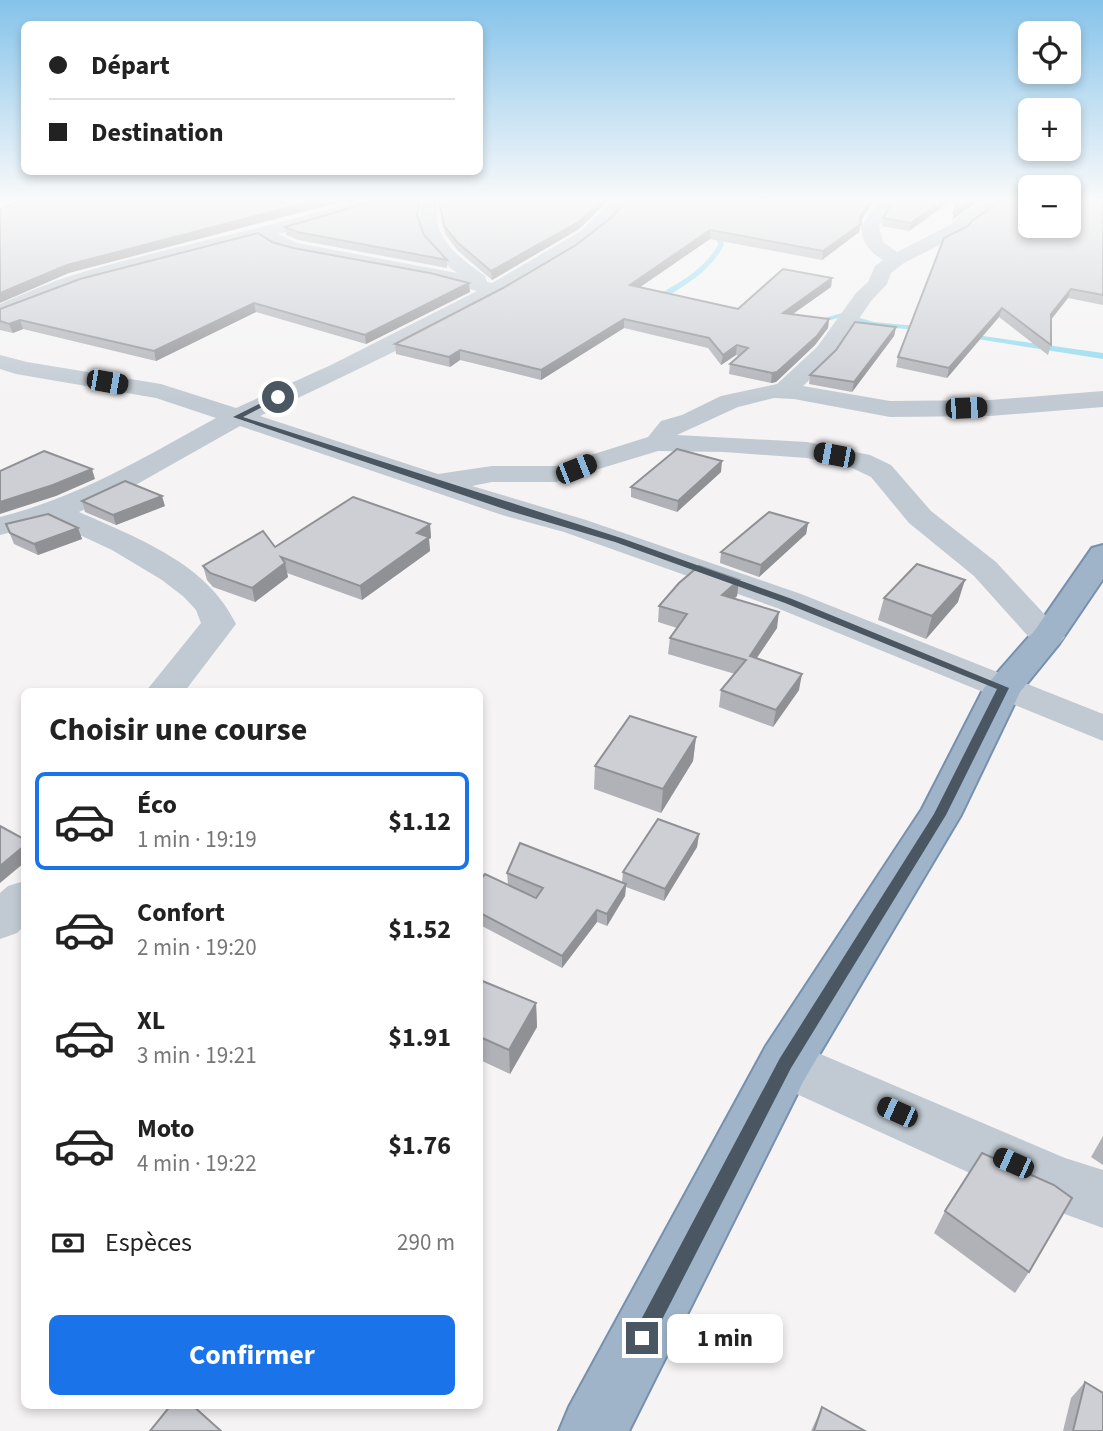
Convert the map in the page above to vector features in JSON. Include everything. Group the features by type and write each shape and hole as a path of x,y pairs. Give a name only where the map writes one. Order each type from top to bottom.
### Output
{"highway":[{"path":"593,1431 785,1063 940,815 1003,688 1047,637 1103,555"}],"street":[{"path":"0,311 75,281 127,267"},
{"path":"387,267 490,288"},
{"path":"464,267 490,288"},
{"path":"0,526 55,512 122,481 237,417 339,370 529,267"},
{"path":"783,391 825,352 850,320 863,297 877,284 882,270 886,267"},
{"path":"0,362 24,369 161,391 436,483 586,529 789,601 1103,728"},
{"path":"658,443 670,426 691,421 730,401 783,391 890,410 990,408 1103,399"},
{"path":"436,483 492,474 556,474 658,443 807,450 860,461 881,471 920,517 985,569 1047,637"},
{"path":"55,512 168,569 195,589 217,612 219,624 167,688"},
{"path":"0,920 21,902"},
{"path":"785,1063 1061,1185 1103,1199"}],"building":[{"path":"0,267 63,267 0,293"},
{"path":"127,267 396,267 469,283 365,335 254,303 154,351 20,320 9,324 0,321 0,309 80,279"},
{"path":"539,267 657,267 630,285 738,309 783,269 832,278 783,313 829,319 817,336 777,372 772,373 730,364 748,348 737,345 723,355 709,338 624,319 541,370 460,350 449,357 395,344"},
{"path":"933,267 1103,267 1103,295 1071,289 1051,314 1051,345 1002,308 949,368 898,357"},
{"path":"855,322 896,327 854,382 810,375 836,350"},
{"path":"677,449 722,461 678,501 631,487"},
{"path":"44,451 92,469 0,502 0,471"},
{"path":"125,481 162,496 113,515 82,501"},
{"path":"353,497 430,524 417,533 429,537 360,586 281,557 285,563 252,588 210,573 203,566 263,531 275,547"},
{"path":"769,512 808,523 761,565 721,552"},
{"path":"48,514 78,528 34,544 10,533 6,524"},
{"path":"917,564 965,580 932,616 884,598"},
{"path":"699,566 739,580 722,595 779,612 750,656 802,674 776,710 721,690 746,660 670,638 687,614 659,606 679,583"},
{"path":"630,716 696,737 663,789 595,766"},
{"path":"658,819 699,834 665,889 623,872"},
{"path":"0,826 21,837 21,848 0,866"},
{"path":"520,843 626,884 607,914 597,910 562,956 483,915 485,874 536,898 543,888 507,873"},
{"path":"483,981 536,1003 509,1050 483,1038"},
{"path":"982,1153 1054,1185 1072,1198 1029,1272 945,1211"},
{"path":"1085,1382 1103,1393 1103,1431 1073,1431"},
{"path":"822,1407 865,1431 814,1431"},
{"path":"168,1409 196,1409 221,1431 150,1431"}],"waterway":[{"path":"682,300 670,298 666,294 704,267"},
{"path":"811,323 842,315 874,324 928,329"},
{"path":"965,335 1103,356"}],"route":[{"path":"278,397 237,417 513,509 618,540 789,601 1003,688 940,815 785,1063 642,1338"}]}
